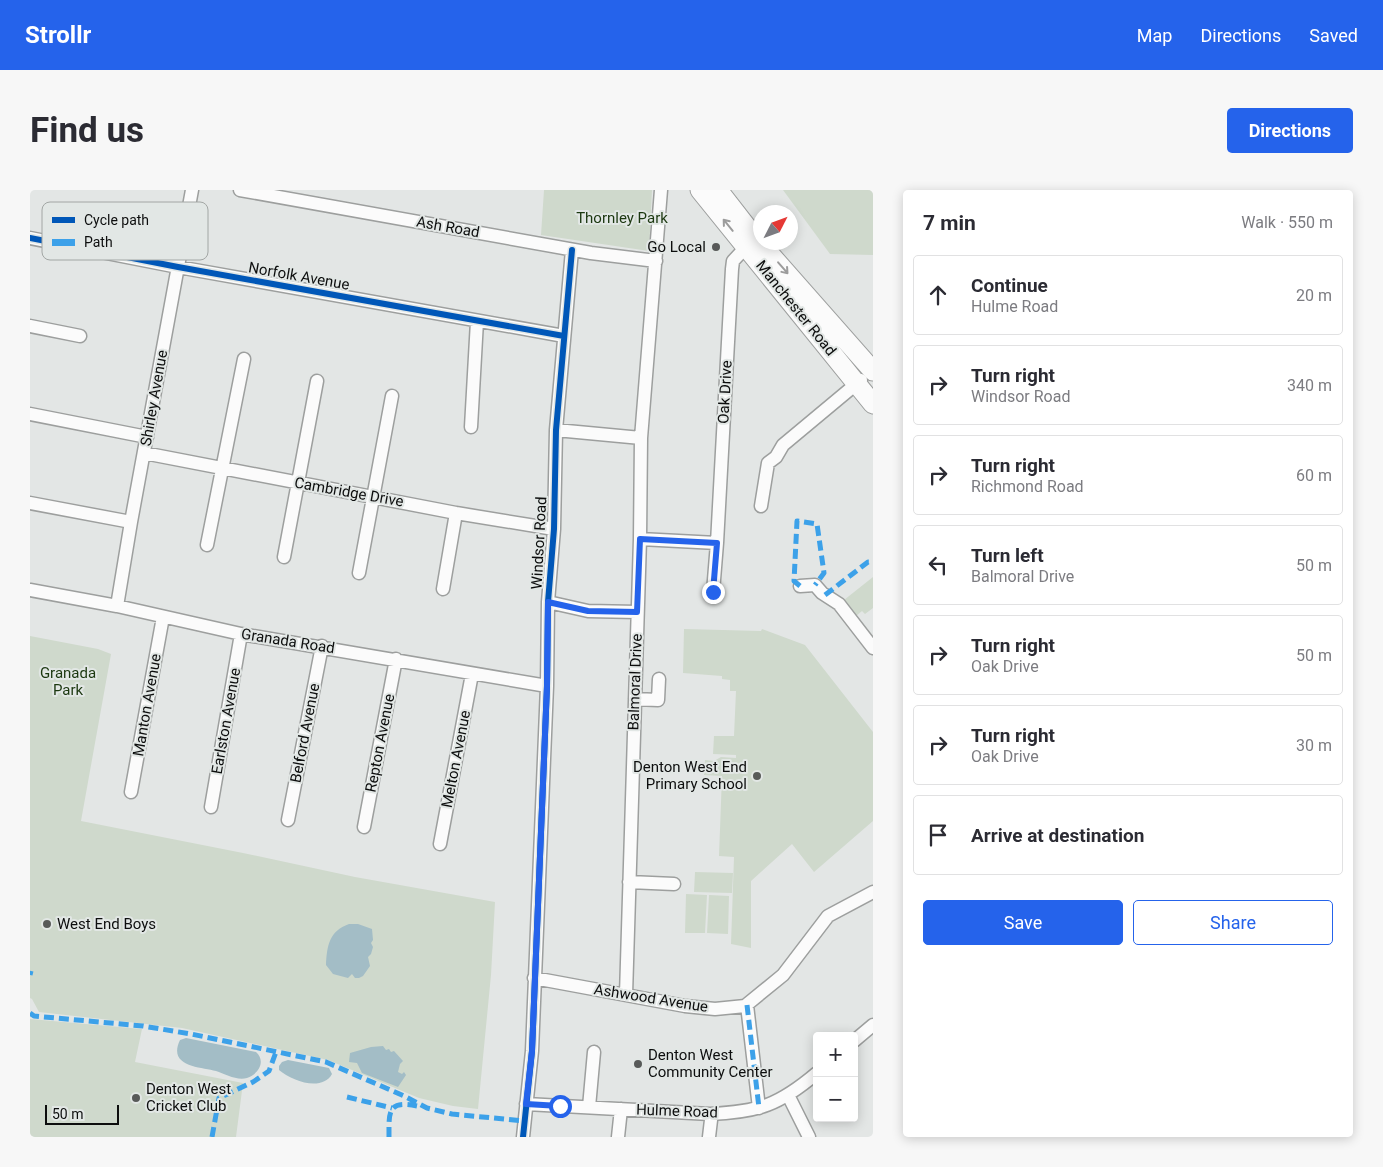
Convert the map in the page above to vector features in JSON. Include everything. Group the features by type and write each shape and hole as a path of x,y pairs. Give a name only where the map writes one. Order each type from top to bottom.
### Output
{"highway":[{"name":"Manchester Road","path":"700,190 873,404"},
{"name":"Manchester Road","path":"718,190 753,235 873,370"}],"street":[{"name":"Ash Road","path":"240,190 572,250 656,261"},
{"name":"Balmoral Drive","path":"626,995 640,539 641,438 661,190"},
{"name":"Oak Drive","path":"713,592 732,269 733,261 746,247"},
{"name":"Windsor Road","path":"523,1137 532,1051 547,686 548,602 554,529 556,430 572,250"},
{"name":"Norfolk Avenue","path":"142,260 564,336"},
{"name":"Shirley Avenue","path":"117,606 179,260"},
{"path":"471,427 477,321"},
{"path":"30,326 80,336"},
{"path":"207,545 244,359"},
{"path":"761,506 768,463 776,457 783,445 873,370"},
{"path":"284,557 317,380"},
{"path":"359,573 392,396"},
{"path":"30,414 147,437"},
{"path":"556,430 641,438"},
{"name":"Cambridge Drive","path":"144,453 456,513 554,529"},
{"path":"30,503 131,522"},
{"path":"443,589 456,513"},
{"path":"640,539 717,543"},
{"path":"800,586 815,584 822,593 838,604 873,648"},
{"name":"Granada Road","path":"30,590 117,606 241,634 322,646 547,686"},
{"path":"548,602 588,611 637,612"},
{"name":"Manton Avenue","path":"131,792 163,617"},
{"name":"Earlston Avenue","path":"211,807 241,634"},
{"name":"Belford Avenue","path":"288,820 322,646"},
{"name":"Repton Avenue","path":"364,827 396,660"},
{"name":"Melton Avenue","path":"440,844 472,674"},
{"path":"634,699 658,700 659,679"},
{"path":"629,882 674,884"},
{"path":"759,1108 747,1005 784,974 828,916 873,892"},
{"name":"Ashwood Avenue","path":"534,978 685,1006 715,1008 747,1005"},
{"path":"858,1038 873,1025"},
{"path":"589,1107 594,1052"},
{"name":"Hulme Road","path":"526,1104 710,1114 733,1113 759,1108 788,1096 813,1076"},
{"path":"788,1096 809,1137"},
{"path":"618,1137 621,1109"},
{"path":"709,1137 710,1114"}],"green space":[{"name":"Thornley Park","path":"544,190 652,190 649,251 541,235"},
{"path":"783,190 873,190 873,255 830,254 798,210 798,205 794,205"},
{"path":"873,577 873,608 865,614 862,611 856,616 844,600"},
{"path":"684,629 761,631 762,629 805,645 873,732 873,821 814,872 792,844 751,881 751,948 731,944 734,857 719,856 722,776 704,775 705,760 714,761 721,757 736,758 736,755 713,754 714,736 734,736 736,691 730,691 730,680 722,679 722,676 683,673"},
{"name":"Granada Park","path":"30,636 98,649 111,654 81,821 355,877 495,902 491,975 478,1109 453,1106 419,1098 328,1060 182,1028 39,1012 30,998"},
{"path":"695,872 733,873 732,893 694,892"},
{"path":"686,894 707,895 705,933 685,933"},
{"path":"709,895 729,896 728,934 707,933"},
{"name":"Denton West Cricket Club","path":"30,1019 142,1029 135,1062 243,1083 236,1137 30,1137"}],"water":[{"path":"349,924 358,924 372,929 373,940 371,943 373,947 368,957 370,966 363,976 359,978 355,978 352,974 348,978 333,974 326,965 330,940 337,931"},
{"path":"186,1038 256,1052 260,1059 260,1067 255,1074 239,1079 216,1071 195,1067 182,1061 178,1056 177,1049 180,1040"},
{"path":"383,1046 386,1050 394,1051 403,1061 398,1072 402,1074 404,1072 406,1075 398,1087 362,1073 357,1063 349,1062 350,1053 371,1047"},
{"path":"288,1060 329,1068 332,1074 321,1083 314,1084 299,1081 279,1070 282,1062"}],"marked path":[{"path":"800,586 794,581 797,521 817,524 824,573 815,585"},
{"path":"825,595 868,562 873,562"},
{"path":"30,975 31,971"},
{"path":"747,1005 759,1108"},
{"path":"30,1013 34,1016 143,1026 326,1062 427,1108 452,1114 524,1121"},
{"path":"212,1137 219,1098 253,1082 269,1071 276,1052"},
{"path":"347,1097 392,1108"},
{"path":"389,1137 389,1121 392,1110 400,1105 417,1106"}],"cycle path":[{"path":"30,238 42,240"},
{"path":"523,1137 532,1051 547,686 548,602 554,529 556,430 572,250"},
{"path":"142,260 564,336"}],"place":[{"name":"Go Local","path":"716,247"},
{"name":"Denton West End Primary School","path":"757,776"},
{"name":"West End Boys","path":"47,924"},
{"name":"Denton West Community Center","path":"638,1064"},
{"name":"Denton West Cricket Club","path":"136,1098"}],"route":[{"path":"560,1106 526,1104 532,1051 547,686 548,602 588,611 637,612 640,539 717,543 713,592"}]}
